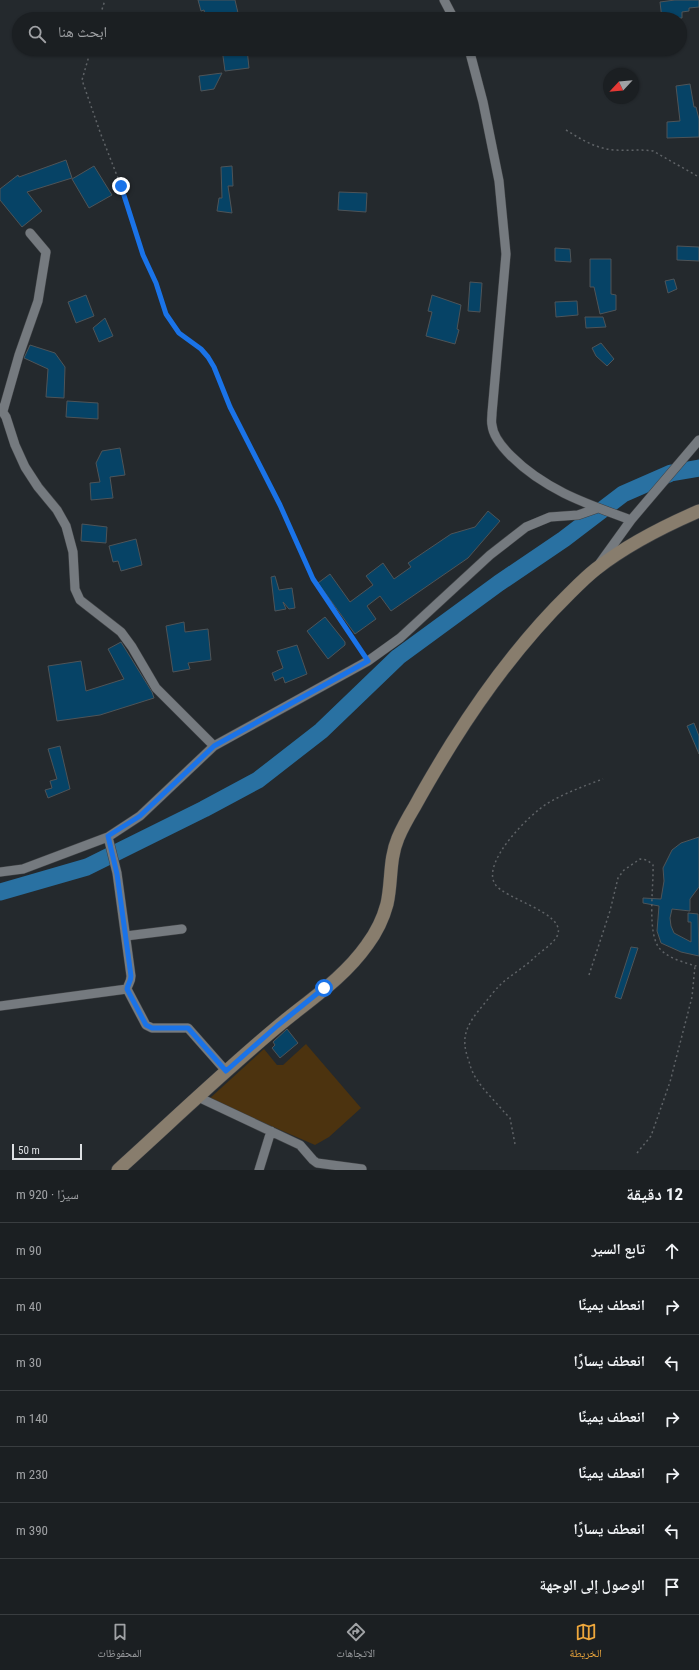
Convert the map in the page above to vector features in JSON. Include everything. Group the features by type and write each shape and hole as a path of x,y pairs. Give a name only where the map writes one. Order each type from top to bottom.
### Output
{"street":[{"path":"444,0 450,12"},
{"path":"471,56 477,75 499,181 506,254 492,426 496,436 505,449 530,474 554,488 598,508 631,520"},
{"path":"30,233 46,252 38,301 1,410 25,467 66,526 73,552 75,589 80,600 121,632 132,647 156,688 214,746"},
{"path":"594,570 631,520 699,440"},
{"path":"0,872 23,869 108,836 140,816 214,746 368,661 400,638 490,555 526,527 550,517 578,515 598,508"},
{"path":"118,1170 277,1026 350,968 367,945 383,919 388,903 390,869 397,838 432,776 469,717 510,660 553,609 594,570 617,554 660,528 699,511"},
{"path":"108,836 117,874 131,976 131,981 128,984 127,989 146,1025 152,1028 188,1028 226,1071"},
{"path":"126,936 182,929"},
{"path":"0,1006 127,989"},
{"path":"198,1097 300,1145 317,1163 362,1169"},
{"path":"259,1170 271,1131"}],"path":[{"path":"102,12 105,0"},
{"path":"89,56 82,80 121,186 143,255 156,283 166,314 179,333 201,349 214,367 230,407 280,505 313,579 368,661"},
{"path":"566,130 586,142 604,149 653,151 699,177"},
{"path":"515,1144 510,1118 504,1113 474,1075 465,1052 464,1042 466,1028 499,986 528,964 554,939 558,934 558,928 554,921 545,913 500,890 494,883 491,876 493,867 497,856 531,815 547,804 572,791 603,779"},
{"path":"589,975 610,911 618,878 624,870 640,859 647,860 653,865 651,906 654,940 660,949 668,955 696,966 699,965"},
{"path":"637,1153 651,1136 670,1082 692,997 696,966"}],"shaded area":[{"path":"306,1044 361,1108 329,1137 315,1145 209,1099 264,1049 277,1065 283,1065"}],"building":[{"path":"198,0 235,0 238,12 204,12 204,10 201,11"},
{"path":"675,0 699,0 699,7 689,8 689,11 682,12 661,12 660,2"},
{"path":"223,56 248,56 249,68 225,71"},
{"path":"222,73 214,89 201,91 199,76"},
{"path":"690,84 694,107 696,107 699,119 699,137 667,138 667,122 680,121 676,86"},
{"path":"66,160 72,178 27,192 42,211 22,227 0,200 0,189 18,175 19,177"},
{"path":"94,166 112,195 89,208 72,179"},
{"path":"232,166 233,186 228,186 232,213 217,211 219,198 222,198 221,167"},
{"path":"339,192 367,193 366,212 338,210"},
{"path":"677,246 699,247 699,261 677,260"},
{"path":"555,248 570,249 571,262 555,261"},
{"path":"590,259 611,259 611,294 616,295 616,310 600,314 594,287 590,287"},
{"path":"674,279 677,289 668,293 665,281"},
{"path":"470,282 482,283 480,312 468,311"},
{"path":"86,295 94,316 76,323 68,302"},
{"path":"432,295 461,305 457,329 459,330 455,344 426,336 432,312 428,311"},
{"path":"577,301 578,315 556,317 555,302"},
{"path":"585,317 603,317 606,327 586,328"},
{"path":"105,318 113,336 99,342 93,328"},
{"path":"601,343 614,359 607,366 596,356 592,348"},
{"path":"30,345 55,353 65,367 64,398 46,397 48,369 24,358"},
{"path":"67,401 98,403 98,419 66,417"},
{"path":"120,448 125,475 110,477 113,498 91,500 90,483 100,482 96,463 102,451"},
{"path":"488,511 500,521 468,558 391,611 380,596 367,606 376,619 355,634 318,583 330,574 350,602 373,585 366,576 383,563 394,579 411,567 408,563 451,534 475,527"},
{"path":"82,524 107,527 106,543 81,541"},
{"path":"136,539 142,565 121,571 118,561 113,562 109,546"},
{"path":"275,576 279,590 292,588 295,608 289,609 283,602 286,609 275,611 271,577"},
{"path":"325,617 345,642 345,645 328,659 307,631"},
{"path":"184,622 185,632 208,629 211,660 188,663 190,669 173,672 166,626"},
{"path":"121,642 152,692 154,698 100,715 57,721 48,666 81,661 86,691 124,679 108,649"},
{"path":"297,645 307,674 285,683 283,677 275,681 272,673 283,668 277,651"},
{"path":"694,723 699,736 699,754 687,726"},
{"path":"60,746 70,789 48,798 45,790 52,788 50,781 57,779 48,749"},
{"path":"699,837 699,887 690,899 690,911 672,909 670,918 674,933 691,942 691,922 688,922 688,913 698,914 699,956 681,952 661,943 657,931 659,906 643,903 643,898 661,899 664,881 663,868 672,850 681,843"},
{"path":"631,947 638,948 621,999 615,997"},
{"path":"287,1029 298,1043 280,1058 272,1048 275,1045 273,1042"}],"waterway":[{"path":"0,892 87,867 204,809 258,780 321,731 398,657 499,583 564,539 623,494 671,473 699,468"}],"route":[{"path":"121,186 143,255 156,283 166,314 179,333 201,349 214,367 230,407 255,453 313,579 368,661 329,684 214,746 140,816 108,836 117,874 131,976 131,981 128,984 127,989 146,1025 152,1028 188,1028 226,1071 277,1026 324,988"}]}
